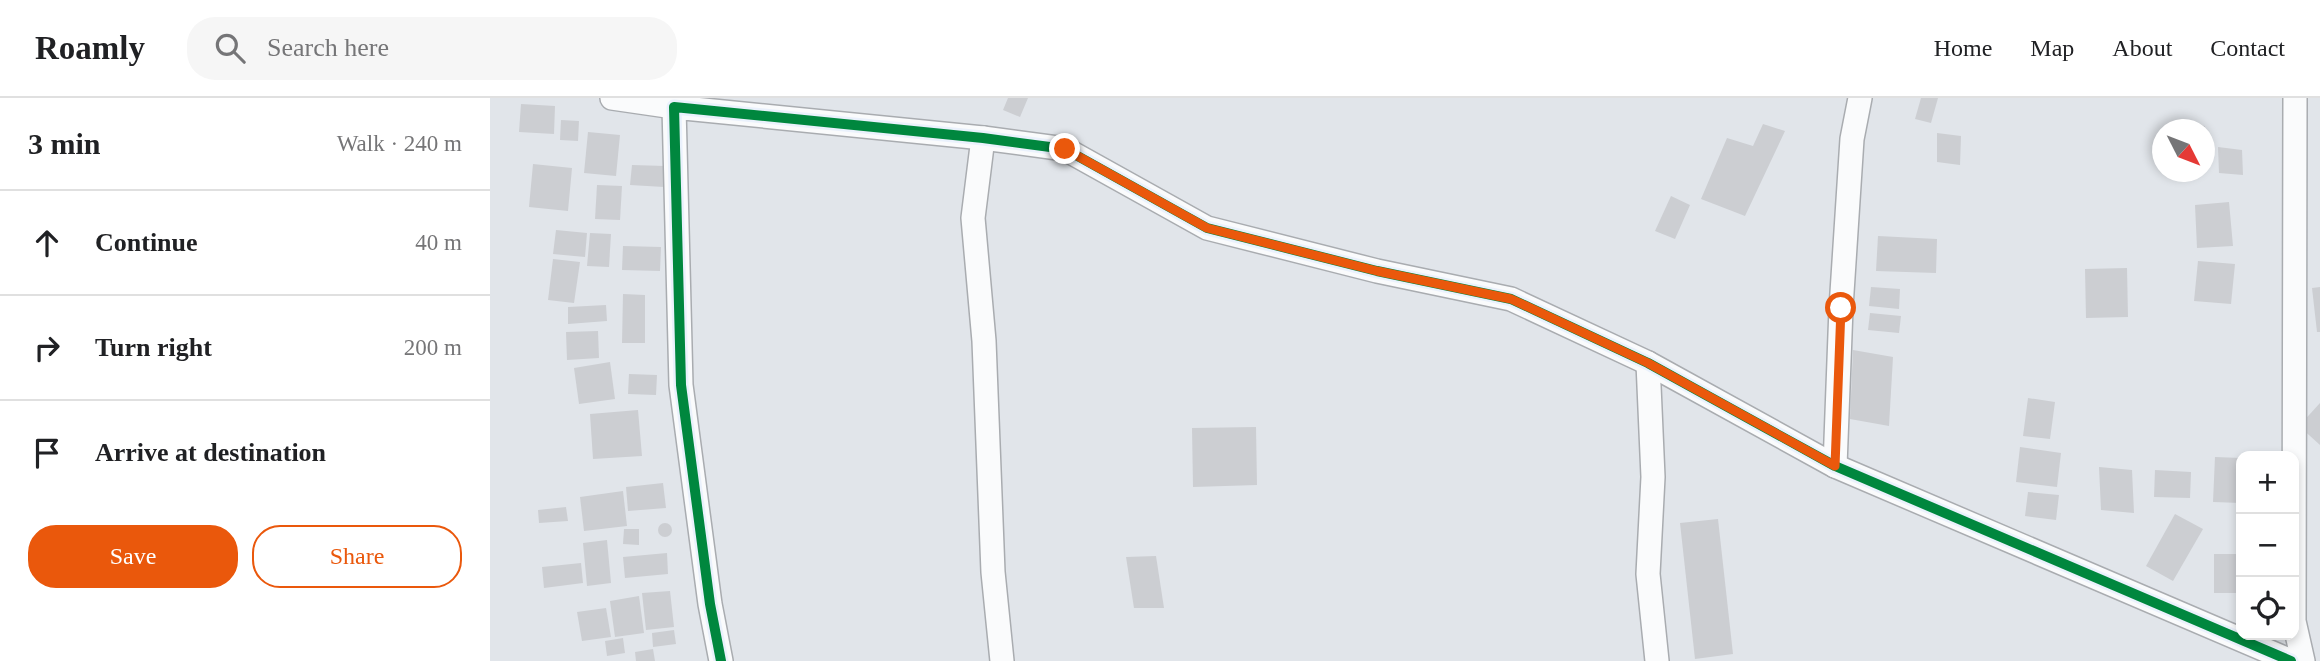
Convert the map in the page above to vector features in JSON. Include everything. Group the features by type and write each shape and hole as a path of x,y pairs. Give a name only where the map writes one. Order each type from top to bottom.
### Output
{"street":[{"path":"612,98 1065,149 1207,228 1377,271 1511,299 1648,363 1835,466 2291,661"},
{"path":"1835,466 1841,308 1852,139 1860,98"},
{"path":"2295,98 2294,621 2303,661"},
{"path":"682,105 681,386 710,604 721,661"},
{"path":"982,138 973,218 984,341 993,572 1002,661"},
{"path":"1648,363 1653,477 1648,574 1657,661"}],"building":[{"path":"1008,98 1028,98 1020,117 1003,110"},
{"path":"1921,98 1938,98 1931,123 1915,119"},
{"path":"521,104 555,106 554,134 519,132"},
{"path":"561,120 579,121 578,141 560,140"},
{"path":"1763,124 1785,131 1745,216 1701,199 1727,138 1753,146"},
{"path":"588,132 620,135 616,176 584,173"},
{"path":"1937,133 1961,136 1960,165 1937,162"},
{"path":"2218,147 2242,150 2243,175 2219,173"},
{"path":"533,164 572,168 568,211 529,207"},
{"path":"632,165 665,166 664,187 630,185"},
{"path":"597,185 622,186 620,220 595,219"},
{"path":"1671,196 1690,205 1675,239 1655,231"},
{"path":"2229,202 2233,246 2197,248 2195,205"},
{"path":"556,230 587,233 585,257 553,254"},
{"path":"590,233 611,234 609,267 587,266"},
{"path":"1878,236 1937,239 1936,273 1876,271"},
{"path":"623,246 661,247 660,271 622,270"},
{"path":"553,259 580,262 574,303 548,300"},
{"path":"2198,261 2235,264 2231,304 2194,301"},
{"path":"2127,268 2128,317 2086,318 2085,269"},
{"path":"1871,287 1900,289 1899,309 1869,306"},
{"path":"2320,287 2320,332 2317,332 2312,288"},
{"path":"623,294 645,295 645,343 622,343"},
{"path":"606,305 607,321 568,324 568,307"},
{"path":"1870,313 1901,316 1899,333 1868,330"},
{"path":"598,331 599,358 567,360 566,332"},
{"path":"1853,350 1893,357 1889,426 1850,419"},
{"path":"610,362 615,399 579,404 574,368"},
{"path":"629,374 657,375 656,395 628,394"},
{"path":"2028,398 2055,402 2050,439 2023,436"},
{"path":"2320,403 2320,445 2299,426"},
{"path":"638,410 642,456 593,459 590,414"},
{"path":"1256,427 1257,485 1193,487 1192,428"},
{"path":"2020,447 2061,453 2057,487 2016,482"},
{"path":"2215,457 2236,458 2236,503 2213,502"},
{"path":"2099,467 2132,470 2134,513 2101,510"},
{"path":"2155,470 2191,472 2190,498 2154,497"},
{"path":"663,483 666,508 628,511 626,487"},
{"path":"623,491 627,526 584,531 580,497"},
{"path":"2028,492 2059,495 2056,520 2025,516"},
{"path":"566,507 568,521 539,523 538,510"},
{"path":"2175,514 2203,529 2173,581 2146,566"},
{"path":"1718,519 1733,654 1695,659 1680,523"},
{"path":"662,523 668,523 672,530 668,537 662,537 658,533 658,527"},
{"path":"624,529 639,529 639,545 623,544"},
{"path":"607,540 611,583 587,586 583,543"},
{"path":"667,553 668,574 625,578 623,557"},
{"path":"2214,554 2236,554 2236,593 2214,593"},
{"path":"1156,556 1164,608 1134,608 1126,557"},
{"path":"581,563 583,583 544,588 542,567"},
{"path":"670,591 674,627 646,630 642,593"},
{"path":"639,596 644,633 615,637 610,601"},
{"path":"606,608 611,637 582,641 577,612"},
{"path":"674,630 676,644 653,647 652,633"},
{"path":"623,638 625,653 607,656 605,641"},
{"path":"653,649 655,661 636,661 635,652"}],"cycle path":[{"path":"721,661 710,604 681,385 674,107 983,138 1065,149 1207,228 1377,271 1511,299 1648,363 1835,466 2291,661"}],"route":[{"path":"1065,149 1207,228 1377,271 1511,299 1648,363 1835,466 1841,308"}]}
